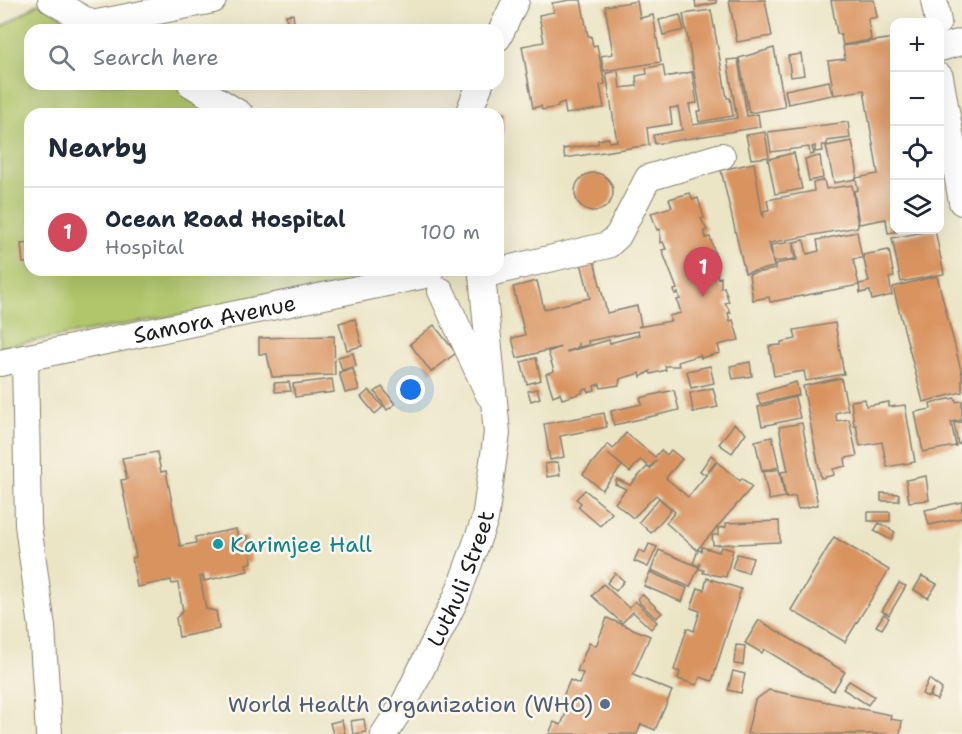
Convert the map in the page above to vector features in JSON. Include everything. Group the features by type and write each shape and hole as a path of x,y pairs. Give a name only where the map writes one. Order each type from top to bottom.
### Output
{"street":[{"path":"51,0 92,24"},
{"path":"110,24 213,0"},
{"path":"504,25 516,0"},
{"path":"934,0 939,18"},
{"path":"201,90 230,108"},
{"path":"470,108 478,90"},
{"path":"944,104 962,201"},
{"path":"504,267 608,245 618,236 648,178 722,156"},
{"name":"Samora Avenue","path":"0,363 434,278 461,296 471,291 480,276"},
{"name":"Luthuli Street","path":"384,734 405,702 457,596 484,519 492,479 497,411 483,276"},
{"name":"Luthuli Street","path":"434,278 497,411"},
{"path":"25,358 28,525 42,627 49,734"}],"green space":[{"path":"39,3 74,24 24,24 24,90 185,90 215,108 24,108 24,276 396,276 0,347 0,28"}],"building":[{"path":"581,0 588,36 591,36 593,46 597,45 605,84 600,85 604,108 566,114 564,102 558,104 558,107 542,110 541,106 533,108 522,46 544,42 539,15 554,12 552,3"},
{"path":"695,0 716,0 717,3 696,7"},
{"path":"729,0 765,0 772,36 737,42"},
{"path":"831,0 874,0 877,17 868,19 871,40 843,45 841,35 837,33"},
{"path":"637,1 640,18 653,15 661,62 604,71 601,56 613,54 605,6"},
{"path":"711,10 727,98 730,98 733,116 699,122 697,111 701,111 683,14"},
{"path":"293,14 294,24 287,24 286,15"},
{"path":"680,15 684,30 663,35 659,20"},
{"path":"890,39 890,233 888,233 886,219 859,224 854,191 858,190 856,178 878,174 864,90 834,95 828,61 845,59 843,46"},
{"path":"774,48 785,107 749,113 739,58"},
{"path":"801,54 804,75 791,77 788,56"},
{"path":"738,59 747,116 758,114 760,127 655,144 653,135 682,130 678,107 670,108 672,124 647,128 649,145 565,158 563,149 598,144 598,140 609,138 609,142 617,141 606,73 618,71 620,88 637,86 636,76 647,74 646,68 663,65 665,77 692,72 697,103 689,104 693,125 737,118 727,60"},
{"path":"829,81 832,95 788,104 785,90"},
{"path":"848,122 850,138 827,141 827,145 822,145 823,151 815,152 815,146 812,147 814,154 810,155 809,147 771,152 768,132"},
{"path":"765,132 769,157 751,159 746,135"},
{"path":"852,141 857,170 856,179 834,183 826,146"},
{"path":"794,153 802,189 775,194 768,159"},
{"path":"820,156 823,178 809,181 805,159"},
{"path":"754,163 763,218 764,211 769,210 767,200 814,191 813,183 824,180 826,189 852,185 858,227 769,243 774,267 745,273 721,170"},
{"path":"594,173 607,179 613,192 607,205 594,211 581,205 575,192 581,179"},
{"path":"690,193 693,200 698,198 704,218 701,219 707,230 704,231 706,238 710,237 716,257 712,258 718,278 721,277 721,288 724,287 729,302 725,303 731,313 728,313 730,321 733,320 739,340 718,345 720,353 701,358 700,355 678,362 679,366 665,366 666,370 651,374 650,371 641,377 640,373 620,379 619,385 601,388 600,384 594,386 595,390 588,392 588,389 582,390 582,393 562,399 560,393 553,396 546,374 554,371 548,352 561,347 517,358 512,338 525,335 513,287 537,281 544,309 590,298 581,263 594,260 607,313 637,306 641,325 638,327 671,321 669,316 681,313 677,300 680,299 678,293 675,294 674,290 677,289 662,250 666,249 663,242 660,243 660,229 657,230 651,213 672,207 669,199","holes":["638,331 639,335 610,343 609,340 567,352 577,348 578,344 579,347 589,345 588,341"]},
{"path":"857,232 862,258 853,259 859,285 770,302 769,297 753,300 749,274 776,269 775,264 797,260 794,242 804,240 807,254 819,251 817,240"},
{"path":"914,234 936,234 944,274 901,282 892,238"},
{"path":"792,242 795,259 773,262 771,245"},
{"path":"21,244 24,244 24,263 23,263"},
{"path":"889,250 894,277 889,278 892,295 872,300 870,291 860,293 859,284 869,282 863,255"},
{"path":"937,276 962,374 962,392 923,402 893,287"},
{"path":"355,319 362,346 347,350 339,323"},
{"path":"835,323 844,374 806,381 804,371 774,376 769,346 781,345 781,342 796,339 794,330"},
{"path":"434,325 456,353 431,372 410,344"},
{"path":"334,336 335,375 272,377 267,354 259,354 259,338"},
{"path":"353,353 356,366 342,370 338,357"},
{"path":"536,358 541,380 527,384 521,362"},
{"path":"750,362 752,376 733,379 730,366"},
{"path":"710,366 714,383 691,388 687,371"},
{"path":"353,369 359,390 345,393 339,372"},
{"path":"841,378 848,410 835,413 837,421 849,419 857,456 845,458 846,466 833,469 834,475 821,478 803,386"},
{"path":"332,379 334,392 295,397 293,384"},
{"path":"289,382 291,391 275,392 274,383"},
{"path":"796,382 799,395 760,404 757,394"},
{"path":"382,387 395,404 387,410 375,392"},
{"path":"713,388 718,407 693,412 690,393"},
{"path":"537,389 540,398 531,401 528,391"},
{"path":"369,390 383,407 375,414 361,397"},
{"path":"674,390 679,410 614,425 611,411 642,404 640,398"},
{"path":"795,397 800,418 762,426 758,407"},
{"path":"955,398 956,402 962,401 962,420 951,422 956,446 923,452 915,412 931,409 930,403"},
{"path":"865,399 866,406 889,402 889,407 905,405 915,462 887,467 882,442 860,446 856,425 854,426 851,401"},
{"path":"604,413 607,427 560,436 564,457 550,460 544,424"},
{"path":"962,422 962,443 958,444 954,423"},
{"path":"802,423 818,505 798,509 795,496 786,498 781,472 788,471 779,427"},
{"path":"734,424 746,433 732,453 719,444"},
{"path":"626,433 655,457 661,450 667,455 671,450 682,459 666,478 688,497 717,462 740,481 742,478 752,487 697,550 666,523 675,512 656,495 633,518 615,503 626,489 615,484 617,479 630,485 647,467 650,469 657,460 650,467 640,460 630,472 608,454 622,466 602,490 583,474 608,444 613,449"},
{"path":"772,437 779,467 762,471 755,441"},
{"name":"Karimjee Hall","path":"157,452 161,472 166,471 180,546 196,543 195,537 236,529 238,538 247,536 252,562 246,564 248,571 204,581 203,576 200,577 206,609 216,611 219,629 179,637 176,618 183,611 178,583 172,584 171,580 137,587 132,558 136,557 121,480 127,479 122,458"},
{"path":"711,455 717,460 706,475 700,471"},
{"path":"558,462 560,475 547,477 545,464"},
{"path":"779,469 785,497 769,500 763,472"},
{"path":"926,476 929,500 909,502 906,480"},
{"path":"585,490 612,513 600,526 578,507 581,503 576,499"},
{"path":"881,493 899,494 899,501 881,501"},
{"path":"659,498 671,510 651,533 639,522"},
{"path":"962,502 962,518 929,525 925,510"},
{"path":"868,512 890,512 890,521 868,521"},
{"path":"779,521 780,542 713,545 712,535 718,535 718,528 726,527 726,523"},
{"path":"879,523 895,532 891,540 874,531"},
{"path":"834,537 889,570 845,642 791,610"},
{"path":"649,544 657,547 648,567 634,561 639,550 645,553"},
{"path":"702,547 719,552 721,547 733,550 726,577 703,573 704,570 699,569 700,563 699,566 693,564 698,550 701,551"},
{"path":"659,550 699,567 690,587 651,570"},
{"path":"737,554 753,558 748,573 732,568"},
{"path":"650,572 687,588 682,602 644,586"},
{"path":"615,573 624,581 616,591 607,583"},
{"path":"922,576 937,584 928,598 914,590"},
{"path":"707,578 741,589 712,681 700,677 697,685 678,679 680,672 674,670 687,628 694,631 700,611 691,608 698,588 704,590"},
{"path":"899,583 906,586 889,615 882,611"},
{"path":"603,584 629,608 635,601 657,622 651,629 633,612 622,623 592,596"},
{"path":"642,594 662,613 656,618 640,603 638,598"},
{"path":"884,614 889,618 882,629 876,626"},
{"path":"607,618 650,636 633,675 672,691 655,730 641,724 637,734 549,734 554,722 561,725 570,703 562,699 570,680 579,684 583,673 577,671 589,643 596,646"},
{"path":"759,620 845,672 833,691 764,649 762,653 745,643"},
{"path":"736,645 745,646 743,665 734,664"},
{"path":"733,671 745,674 741,693 728,690"},
{"path":"929,679 942,689 937,700 930,697 933,688 928,697 922,694"},
{"path":"849,681 874,696 868,705 843,689"},
{"path":"769,690 891,715 890,719 902,721 900,734 747,734 755,700"},
{"path":"364,719 366,732 353,734 351,721"},
{"path":"342,720 345,734 333,734 330,723"}],"place":[{"name":"Ocean Road Hospital","path":"703,297"},
{"name":"Karimjee Hall","path":"218,544"},
{"name":"World Health Organization (WHO)","path":"605,704"}]}
